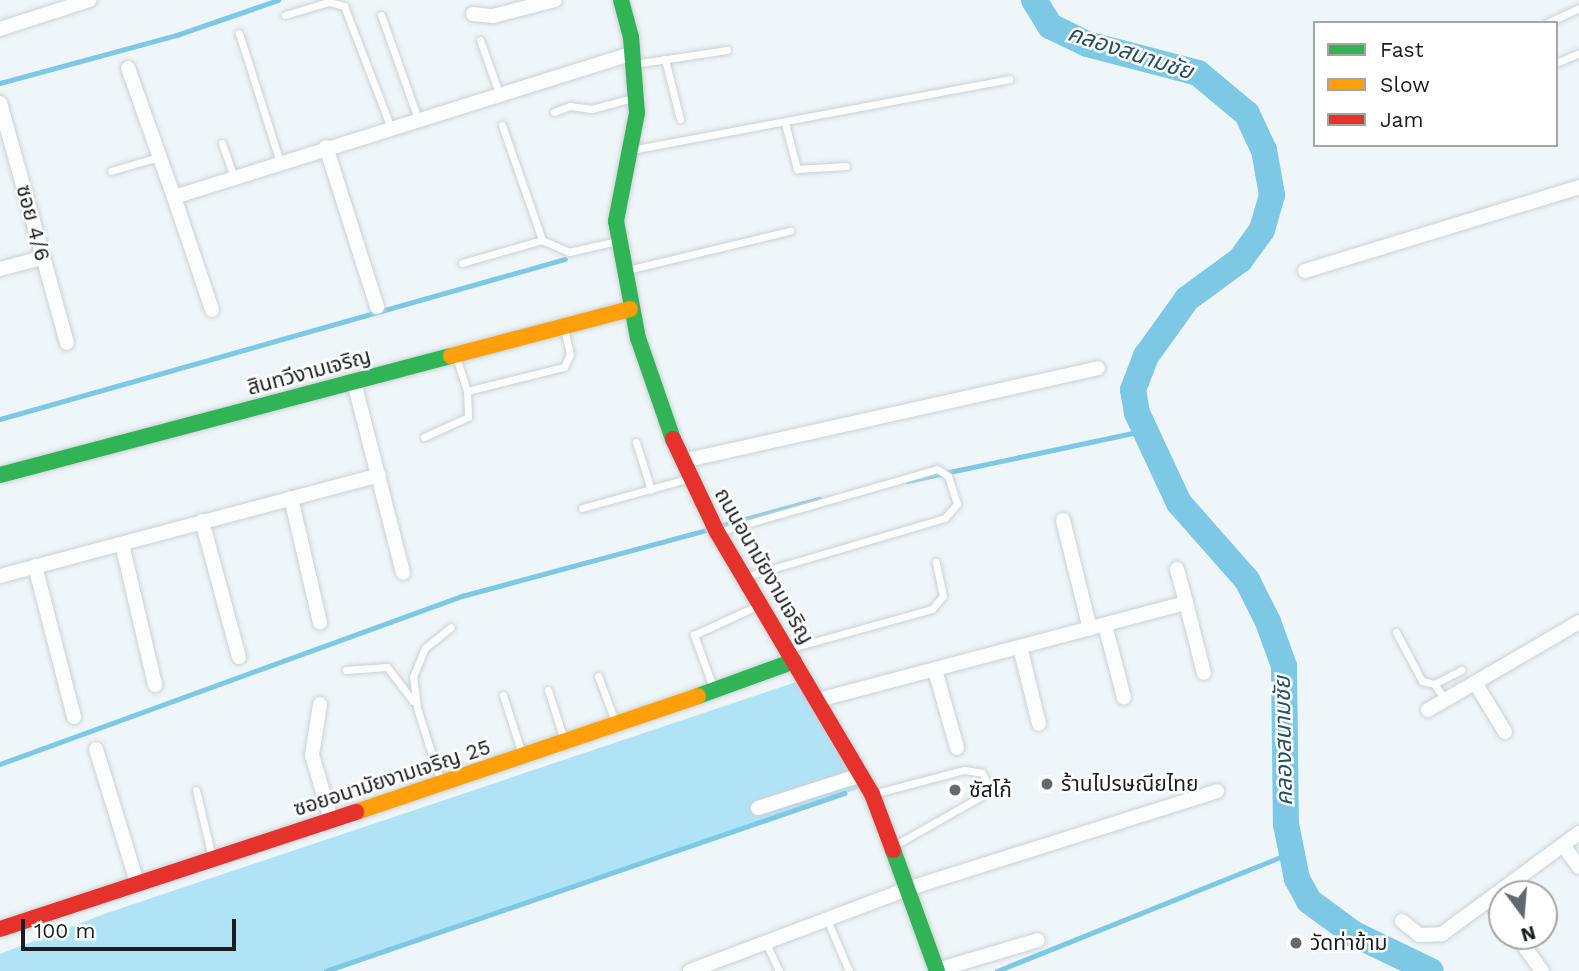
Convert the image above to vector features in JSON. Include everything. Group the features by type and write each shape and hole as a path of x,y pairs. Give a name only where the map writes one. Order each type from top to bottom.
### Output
{"street":[{"path":"0,29 89,0"},
{"path":"473,14 493,16 555,0"},
{"name":"ถนนอนามัยงามเจริญ","path":"621,0 633,58 636,97 630,150 617,195 618,241 629,309 683,461 717,532 872,794 895,845 937,970"},
{"path":"174,197 499,93 633,58"},
{"path":"128,68 212,310"},
{"name":"ซอย 4/6","path":"0,104 67,343"},
{"path":"326,147 377,307"},
{"path":"1305,271 1579,187"},
{"path":"0,269 42,258"},
{"name":"สินทวีงามเจริญ","path":"0,475 629,309"},
{"path":"683,461 1098,368"},
{"path":"354,382 403,573"},
{"path":"0,576 379,475"},
{"path":"291,498 320,622"},
{"path":"1063,520 1090,629"},
{"path":"202,521 239,657"},
{"path":"122,544 155,685"},
{"path":"35,566 74,717"},
{"path":"1177,569 1203,673"},
{"path":"818,701 1186,603"},
{"path":"1428,710 1579,622"},
{"path":"1105,625 1124,698"},
{"path":"1020,647 1039,724"},
{"name":"ซอยอนามัยงามเจริญ 25","path":"0,929 617,726 714,692 791,655"},
{"path":"935,670 957,748"},
{"path":"1476,684 1504,732"},
{"path":"320,704 312,755 331,819"},
{"path":"96,749 137,882"},
{"path":"758,808 861,775"},
{"path":"690,971 765,940 910,888 1217,791"},
{"path":"1517,880 1579,834"},
{"path":"1563,845 1579,867"},
{"path":"1402,920 1419,935 1442,934 1488,902"},
{"path":"937,970 1038,940"},
{"path":"1527,950 1542,971"}],"lane":[{"path":"285,15 329,2 344,6 391,128"},
{"path":"1551,21 1579,8"},
{"path":"381,15 418,119"},
{"path":"239,33 280,162"},
{"path":"480,40 499,93"},
{"path":"633,58 665,59 727,50"},
{"path":"1558,62 1579,53"},
{"path":"665,59 680,119"},
{"path":"630,150 1009,79"},
{"path":"554,112 570,106 592,109 636,97"},
{"path":"785,123 797,169 846,166"},
{"path":"502,125 542,240"},
{"path":"222,143 234,178"},
{"path":"111,172 160,157"},
{"path":"622,271 789,231"},
{"path":"462,263 542,240 569,251 618,241"},
{"path":"467,391 564,368 570,354 564,325"},
{"path":"424,438 463,423 471,409 455,354"},
{"path":"636,442 651,490"},
{"path":"717,532 937,470 948,476 957,504 945,518 743,578"},
{"path":"582,508 691,478"},
{"path":"791,655 932,609 943,596 936,562"},
{"path":"714,692 694,635 760,604"},
{"path":"441,784 417,708 416,662 451,627"},
{"path":"1396,632 1422,681 1434,684 1446,700"},
{"path":"346,670 387,667 417,708"},
{"path":"1434,684 1462,670"},
{"path":"598,676 617,726"},
{"path":"548,690 565,744"},
{"path":"503,695 523,757"},
{"path":"872,794 964,770 982,773 986,780 980,797 895,845"},
{"path":"197,790 212,858"},
{"path":"826,918 849,971"},
{"path":"765,940 779,971"}],"shaded area":[{"path":"805,679 869,785 326,971 0,971 0,954 107,913"}],"waterway":[{"path":"0,83 177,35 278,0"},
{"name":"คลองสนามชัย","path":"1034,0 1050,26 1087,44 1198,73 1247,114 1264,150 1272,195 1262,230 1240,260 1187,299 1146,356 1133,390 1137,413 1179,503 1247,580 1268,622 1284,666 1286,824 1297,879 1309,901 1354,934 1431,971"},
{"path":"0,419 565,259"},
{"path":"907,481 1142,431"},
{"path":"720,526 819,499"},
{"path":"0,764 462,596 711,529"},
{"path":"326,971 844,793"},
{"path":"997,971 1288,854"}],"traffic: fast":[{"path":"621,0 631,37 637,113 616,221 638,338 673,439"},
{"path":"0,475 451,356"},
{"path":"698,696 794,661"},
{"path":"893,850 937,971"}],"traffic: slow":[{"path":"451,356 630,309"},
{"path":"356,812 698,696"}],"traffic: jam":[{"path":"673,439 717,532 872,794 893,850"},
{"path":"0,929 356,812"}],"place":[{"name":"ร้านไปรษณียไทย","path":"1047,784"},
{"name":"ซัสโก้","path":"955,790"},
{"name":"วัดท่าข้าม","path":"1296,943"}]}
